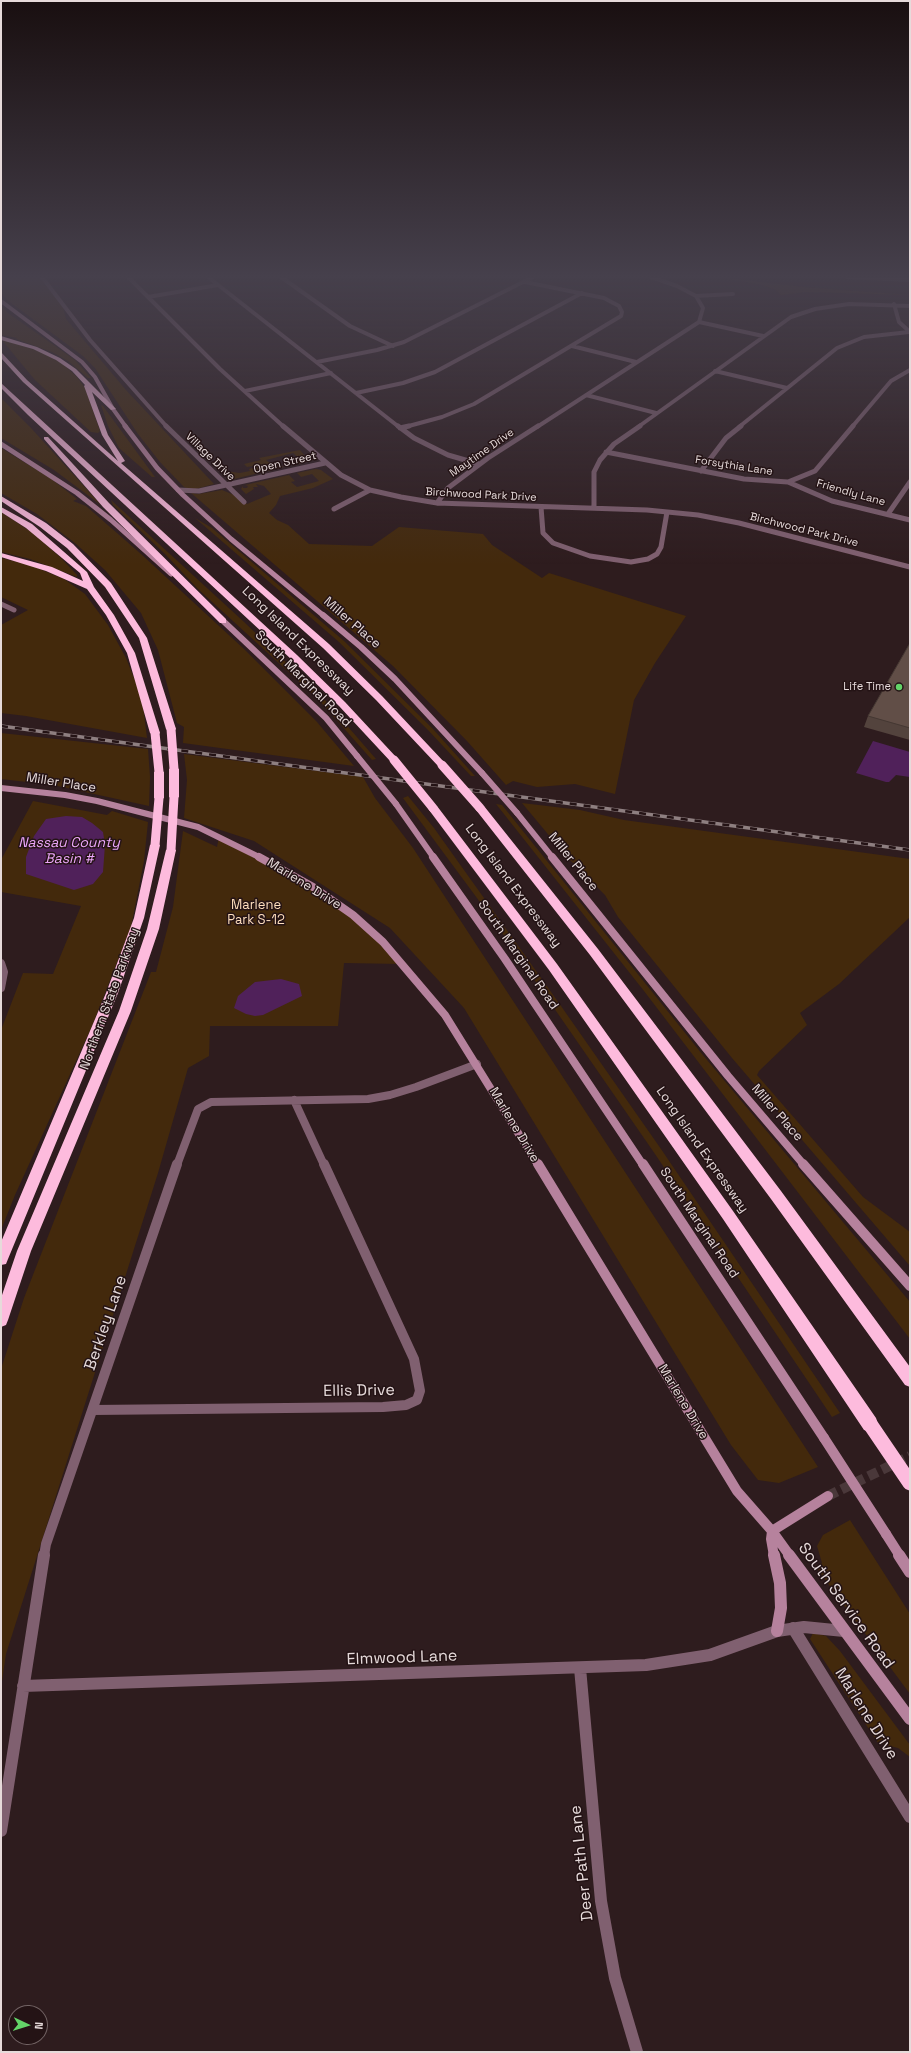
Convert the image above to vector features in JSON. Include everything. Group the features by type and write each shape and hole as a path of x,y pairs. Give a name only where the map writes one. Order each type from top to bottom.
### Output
{"highway":[{"name":"Long Island Expressway","path":"18,373 52,406 326,646 379,698 442,765 480,808 594,952 776,1195 910,1380"},
{"path":"77,373 113,409"},
{"path":"86,383 108,440 120,458 151,493"},
{"name":"Long Island Expressway","path":"1,385 30,414 294,657 342,704 394,760 433,808 553,966 728,1215 910,1483"},
{"path":"30,414 33,424 106,505 223,621"},
{"name":"Northern State Parkway","path":"1,498 43,525 70,546 92,567 121,603 143,638 171,729 174,769 171,850 152,929 125,1011 24,1251 1,1320"},
{"name":"Northern State Parkway","path":"1,509 29,526 70,559 82,572 90,587 110,615 131,653 155,733 159,798 155,845 139,918 112,993 1,1259"},
{"path":"1,556 49,569 90,587"}],"main road":[{"name":"Miller Place","path":"91,373 113,409 157,468 178,490 231,539 337,627 395,678 482,773 517,813 608,925 728,1076 866,1238 910,1286"},
{"name":"South Marginal Road","path":"1,444 77,493 111,520 223,621 326,718 358,756 396,804 505,959 733,1298 910,1572"},
{"name":"Miller Place","path":"1,788 66,795 163,817"},
{"name":"Marlene Drive","path":"163,817 198,828 264,859 313,887 353,915 383,942 423,987 445,1015 477,1064 737,1491 772,1531"},
{"path":"777,1631 781,1608 780,1583 771,1539 772,1531 828,1496"},
{"name":"South Service Road","path":"772,1531 910,1719"}],"street":[{"name":"Village Drive","path":"119,373 174,434 244,502"},
{"name":"Birchwood Park Drive","path":"224,373 325,463 341,475 370,490 400,497 437,502 667,512 739,523 910,567"},
{"path":"246,391 331,373 400,428 434,449 480,464"},
{"path":"356,393 403,383 434,373"},
{"path":"400,428 442,417 474,404 527,373"},
{"name":"Maytime Drive","path":"437,502 448,488 480,464 620,373"},
{"path":"594,508 594,472 606,452 656,413 712,373"},
{"path":"723,373 787,388"},
{"path":"701,470 726,438 807,373"},
{"name":"Forsythia Lane","path":"606,452 754,480 788,482 815,470 891,381 906,373"},
{"path":"586,395 656,413"},
{"name":"Open Street","path":"178,490 199,491 325,463"},
{"name":"Friendly Lane","path":"788,482 832,501 910,520"},
{"path":"888,514 910,482"},
{"path":"334,509 370,490"},
{"path":"541,507 543,533 556,545 574,552 612,561 640,561 657,554 662,547 667,512"},
{"path":"640,561 647,567"},
{"path":"1,604 14,610"},
{"path":"1,963 4,972 1,988"},
{"name":"Berkley Lane","path":"1,1831 46,1544 186,1139 198,1109 211,1102 368,1099 390,1095 477,1064"},
{"name":"Ellis Drive","path":"93,1410 383,1407 406,1405 417,1400 420,1390 414,1359 294,1100"},
{"name":"Elmwood Lane","path":"23,1686 646,1665 710,1654 753,1641 777,1631 804,1626 844,1631"},
{"name":"Marlene Drive","path":"793,1628 910,1817"},
{"name":"Deer Path Lane","path":"580,1668 601,1901 615,1978 637,2052"}],"green space":[{"path":"29,373 72,373 85,388 100,431 98,433 91,432"},
{"path":"82,373 86,373 91,378 88,378"},
{"path":"98,373 111,373 214,484 192,490 184,487 160,462 138,434"},
{"path":"1,398 31,428 101,505 54,470 1,438"},
{"path":"101,405 155,477 152,477 119,448 108,426"},
{"path":"1,448 50,478 77,499 73,501 86,506 141,554 244,649 317,722 354,766 183,743 184,727 177,723 158,650 141,613 105,570 75,543 37,514 1,493"},
{"path":"300,450 309,461 295,465 293,462 300,459 293,453 266,460 271,464 274,463 284,467 234,479 224,471 240,473 250,471 249,469 255,467 247,467 244,464 261,460 259,458"},
{"path":"316,469 321,470 333,479 313,488 280,496 276,505 269,513 277,520 288,525 309,544 372,546 399,527 483,534 492,545 542,578 549,573 686,616 655,663 634,700 615,794 575,784 537,787 513,781 506,785 467,741 393,666 191,493 199,494 222,490 239,497 247,504 271,494 264,486 256,484 258,487 253,487 254,489 246,494 241,489 243,486 243,488 247,488 248,486 245,485 289,475 295,481 291,482 297,487 319,481 312,474 301,477 297,473"},
{"path":"111,500 243,621 323,698 376,759 372,760 318,699 198,589 165,554 113,505"},
{"path":"1,512 33,533 61,558 77,575 77,577 30,559 1,552"},
{"path":"195,518 212,528 344,641 433,729 475,776 471,776 428,730 339,642"},
{"path":"1,558 30,565 64,579 85,594 108,625 126,658 142,698 147,738 26,716 1,713 1,625 28,610 1,597"},
{"path":"1,733 148,749 150,777 149,806 53,785 1,779"},
{"path":"184,754 363,777 375,798 413,848 818,1467 779,1483 758,1480 731,1445 464,1008 390,928 254,841 184,818 187,780"},
{"path":"408,796 434,828 561,1006 661,1149 840,1413 832,1417 655,1154 491,917 403,798"},
{"path":"33,801 107,815 112,811 148,822 144,861 131,927 92,1026 15,1195 1,1230 1,1030 23,973 53,974 81,906 1,892 1,860"},
{"path":"522,803 580,810 624,820 910,859 910,917 839,984 800,1013 807,1025 759,1071 757,1075 863,1197 910,1232 910,1266 732,1058 618,917 605,895 567,857"},
{"path":"496,804 502,805 702,1054 910,1302 910,1339 644,991"},
{"name":"Marlene Park S-12","path":"183,831 217,847 219,837 264,859 353,915 402,964 344,963 338,1026 210,1026 209,1056 188,1068 158,1173 6,1654 1,1688 1,1369 24,1298 151,972 156,972 173,907"},
{"path":"850,1520 910,1614 910,1694 815,1566 822,1563 817,1546 823,1535"},
{"path":"813,1633 826,1636 840,1651 910,1745 910,1757 898,1748 878,1743 810,1639"}],"water":[{"path":"873,741 910,752 910,777 896,775 889,782 886,782 856,773"},
{"name":"Nassau County Basin #","path":"66,816 82,817 92,823 103,832 105,845 103,872 93,884 74,890 26,874 26,857 34,836 46,819"},
{"path":"281,979 299,984 302,996 263,1015 255,1016 246,1014 234,1008 238,996 255,982"}],"building":[{"name":"Life Time","path":"910,643 910,728 868,716"}],"tunnel":[{"path":"828,1496 910,1456"}],"railway":[{"path":"1,726 910,850"}],"place":[{"name":"Life Time","path":"899,687"}]}
